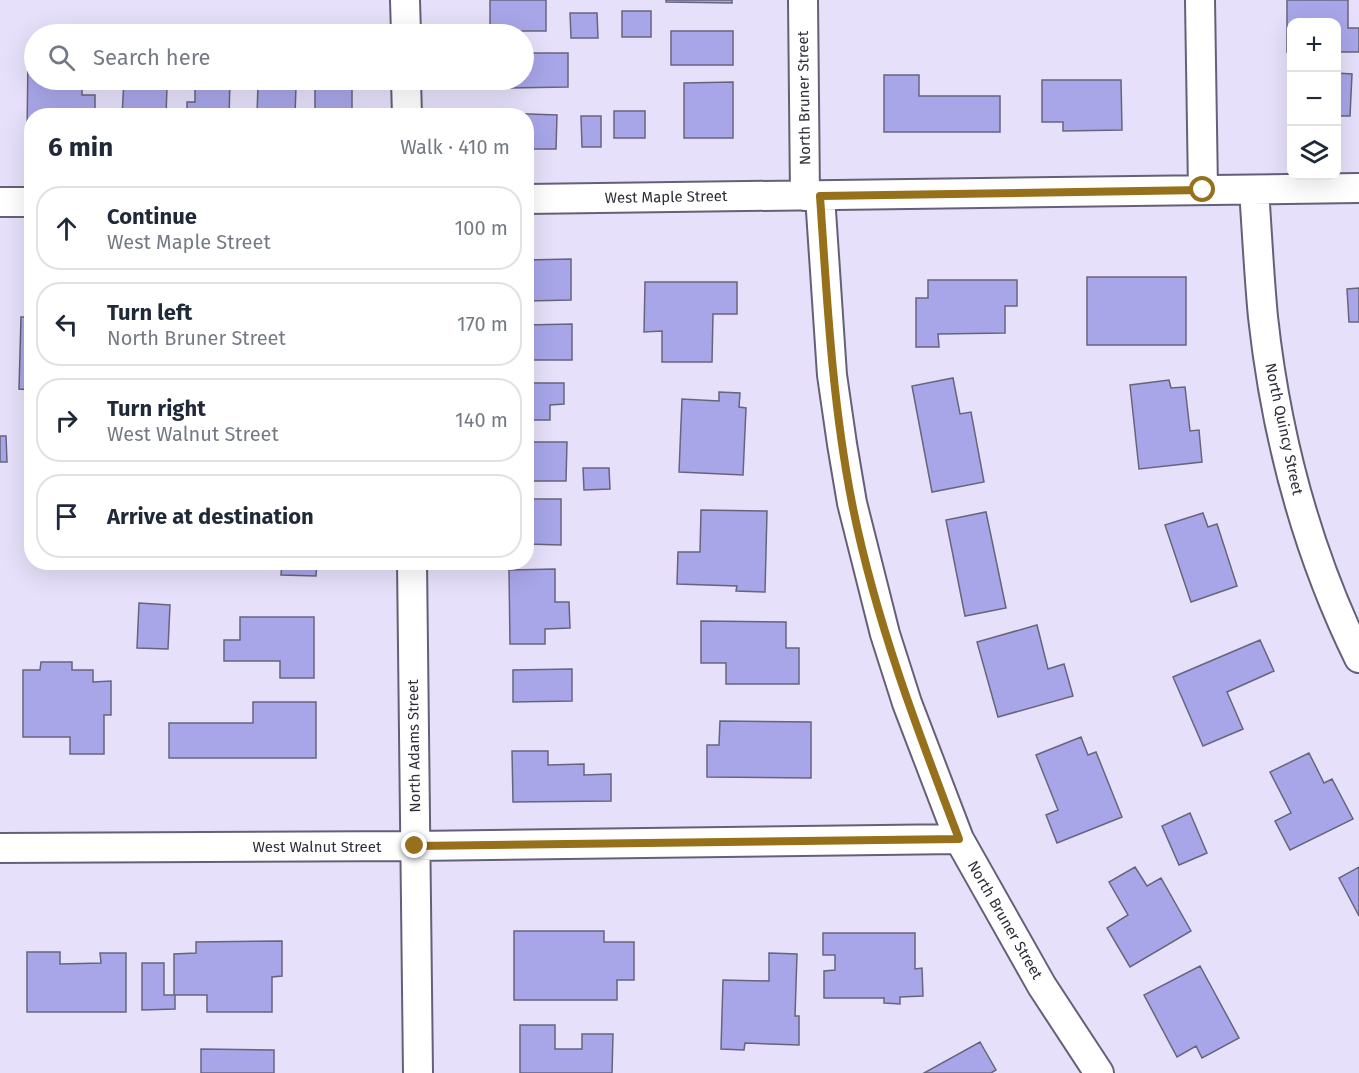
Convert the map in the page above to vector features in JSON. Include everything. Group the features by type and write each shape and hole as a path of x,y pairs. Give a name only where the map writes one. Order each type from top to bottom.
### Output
{"street":[{"path":"405,0 406,24"},
{"name":"North Bruner Street","path":"802,0 812,196 832,375 852,503 885,634 907,703 959,839 1042,986 1098,1073"},
{"path":"1200,0 1203,190"},
{"path":"406,90 406,108"},
{"name":"West Maple Street","path":"534,199 1359,188"},
{"name":"North Quincy Street","path":"1254,190 1263,317 1277,409 1296,492 1319,563 1359,658"},
{"path":"0,202 24,202"},
{"name":"North Adams Street","path":"412,570 418,1073"},
{"name":"West Walnut Street","path":"0,849 959,839"}],"building":[{"path":"490,0 546,0 546,31 534,31 534,24 490,24"},
{"path":"666,0 732,0 732,3 666,2"},
{"path":"1287,0 1348,0 1348,28 1359,28 1359,52 1341,52 1341,18 1287,18"},
{"path":"622,11 651,11 651,37 622,37"},
{"path":"570,13 597,13 598,38 571,38"},
{"path":"671,31 733,31 733,65 671,65"},
{"path":"534,53 568,53 568,87 534,88"},
{"path":"1341,73 1352,74 1350,116 1341,116"},
{"path":"884,75 919,75 919,96 1000,96 1000,132 884,132"},
{"path":"1042,80 1121,80 1122,130 1063,131 1063,122 1042,122"},
{"path":"733,82 733,138 684,138 684,83"},
{"path":"28,90 82,90 82,95 95,95 95,108 27,108"},
{"path":"123,90 167,90 166,108 122,108"},
{"path":"195,90 230,90 229,108 187,108 187,102 195,102"},
{"path":"258,90 296,90 295,108 257,108"},
{"path":"315,90 352,90 352,108 315,108"},
{"path":"614,111 645,111 645,138 614,138"},
{"path":"534,114 557,115 556,149 534,149"},
{"path":"581,116 601,116 601,147 582,147"},
{"path":"571,259 571,300 534,301 534,260"},
{"path":"1087,277 1186,277 1186,345 1087,345"},
{"path":"928,280 1017,280 1017,306 1005,306 1005,333 938,334 939,347 916,347 916,298 928,298"},
{"path":"645,282 737,282 737,314 713,314 712,362 662,362 662,331 644,332"},
{"path":"1359,288 1359,322 1349,322 1347,289"},
{"path":"21,317 24,317 24,389 19,389"},
{"path":"572,324 572,360 534,360 534,325"},
{"path":"953,378 960,414 971,412 984,482 932,492 912,386"},
{"path":"1169,380 1171,388 1185,387 1190,431 1199,430 1202,462 1139,469 1130,385"},
{"path":"534,383 564,383 564,404 550,405 550,420 534,420"},
{"path":"719,392 740,393 739,407 746,408 743,475 679,472 682,399 719,401"},
{"path":"0,436 6,436 7,462 0,462"},
{"path":"534,442 567,442 566,481 534,481"},
{"path":"583,468 609,468 610,489 584,490"},
{"path":"534,499 561,499 561,545 534,544"},
{"path":"701,510 767,511 765,592 736,591 737,586 677,584 678,552 700,552"},
{"path":"986,512 1006,608 965,616 946,520"},
{"path":"1203,513 1208,527 1217,524 1237,586 1191,602 1165,525"},
{"path":"555,569 555,602 569,602 570,628 545,629 545,644 510,644 509,570"},
{"path":"281,570 316,570 316,576 281,575"},
{"path":"139,603 170,605 168,649 137,648"},
{"path":"240,617 314,617 314,678 280,678 280,661 224,661 224,640 240,640"},
{"path":"701,621 786,622 786,648 799,648 799,684 726,684 726,663 701,663"},
{"path":"1037,625 1048,669 1064,664 1073,696 998,717 977,642"},
{"path":"1260,640 1274,671 1227,692 1243,729 1203,746 1173,677"},
{"path":"41,662 72,662 72,670 93,670 93,682 111,681 111,715 104,715 104,754 70,754 70,737 23,737 23,670 40,670"},
{"path":"572,669 572,701 513,702 513,670"},
{"path":"253,702 316,702 316,758 169,758 169,723 253,723"},
{"path":"720,721 811,722 811,778 707,777 707,745 719,745"},
{"path":"1081,737 1088,755 1096,752 1122,817 1057,843 1046,815 1058,810 1036,755"},
{"path":"512,751 548,751 548,765 584,764 584,775 611,774 611,801 513,802"},
{"path":"1309,753 1324,783 1332,779 1353,819 1290,850 1275,821 1291,813 1270,772"},
{"path":"1190,813 1207,853 1179,865 1162,826"},
{"path":"1135,867 1147,886 1161,878 1191,931 1130,967 1107,928 1128,915 1109,882"},
{"path":"1359,867 1359,916 1339,878"},
{"path":"514,931 604,931 604,942 634,942 634,980 617,980 617,1000 514,1000"},
{"path":"823,933 915,933 915,969 922,968 923,996 900,997 900,1004 884,1003 884,998 824,998 824,971 835,970 835,955 823,955"},
{"path":"282,941 282,976 272,977 272,1012 207,1012 207,995 174,995 174,954 196,953 196,942"},
{"path":"27,952 60,952 60,964 101,963 100,953 126,953 126,1012 27,1012"},
{"path":"769,953 797,954 795,1016 799,1016 799,1045 745,1043 744,1050 721,1049 723,980 769,981"},
{"path":"142,963 164,963 164,995 175,995 175,1009 142,1010"},
{"path":"1200,966 1239,1038 1202,1058 1196,1046 1177,1057 1144,995"},
{"path":"520,1025 555,1025 555,1049 582,1049 582,1034 613,1034 612,1073 520,1073"},
{"path":"980,1042 996,1070 991,1073 924,1073"},
{"path":"201,1049 274,1050 274,1073 201,1073"}],"route":[{"path":"415,846 959,839 907,703 885,634 868,574 852,503 832,375 820,196 1203,190"}]}
